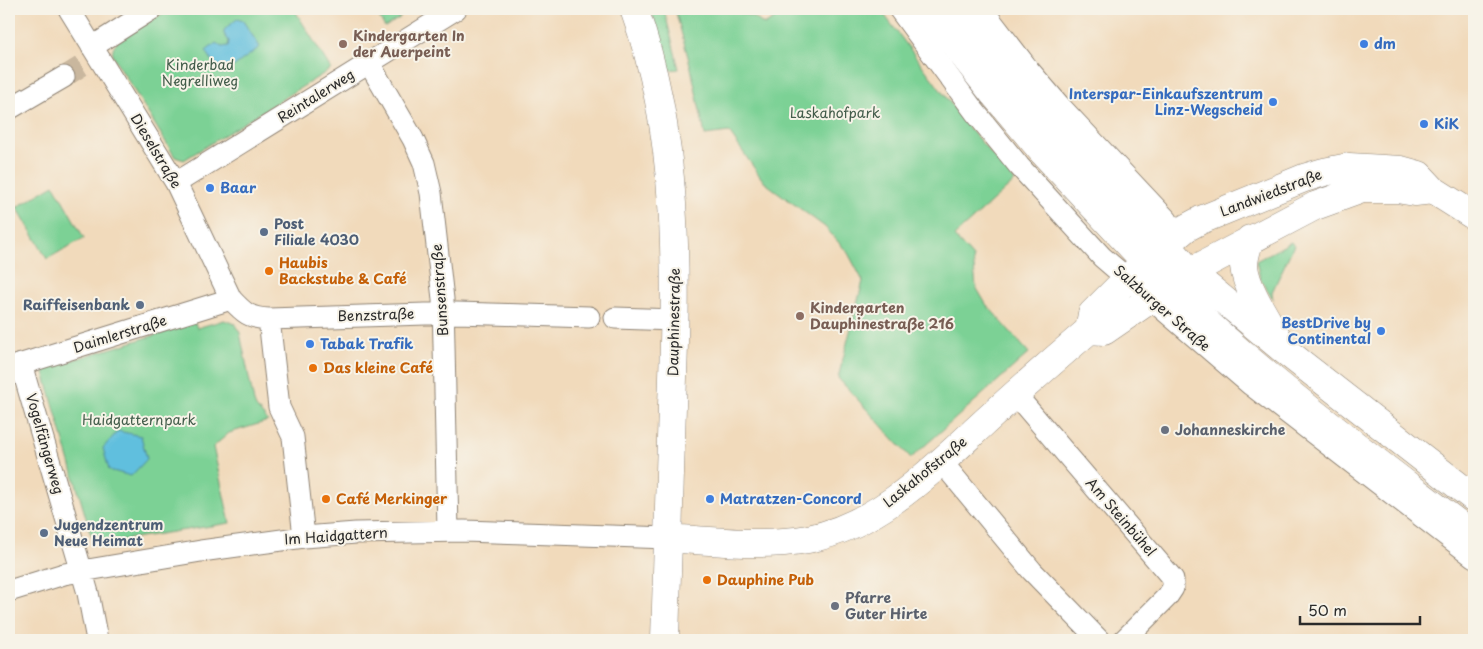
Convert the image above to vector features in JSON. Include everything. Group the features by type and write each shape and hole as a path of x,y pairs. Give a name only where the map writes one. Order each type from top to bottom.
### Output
{"main road":[{"name":"Dauphinestraße","path":"634,9 649,58 656,92 667,156 674,229 675,320 665,640"},
{"name":"Salzburger Straße","path":"927,9 1136,270 1170,286 1284,350 1474,498"},
{"name":"Salzburger Straße","path":"959,9 1048,121 1167,232 1170,286 1238,350 1284,388 1474,536"},
{"name":"Landwiedstraße","path":"1136,270 1167,232 1186,228 1201,220 1304,178 1349,167 1401,170 1419,175 1433,190 1474,216"},
{"name":"Landwiedstraße","path":"1170,286 1250,239 1314,206 1352,192 1378,188 1415,192 1433,190"},
{"path":"1250,239 1244,266 1251,287 1284,350"},
{"name":"Laskahofstraße","path":"668,538 767,542 808,538 829,533 862,520 879,510 942,461 1089,330 1092,314 1136,270"},
{"name":"Laskahofstraße","path":"1089,330 1104,331 1170,286"}],"street":[{"name":"Dieselstraße","path":"69,9 91,56 176,183 231,299"},
{"path":"91,56 152,9"},
{"name":"Reintalerweg","path":"176,183 456,9"},
{"name":"Salzburger Straße","path":"899,9 975,112 1019,166 1102,257 1136,270"},
{"path":"982,9 1029,70 1167,232"},
{"name":"Bunsenstraße","path":"369,63 413,139 424,164 431,193 443,313 448,531"},
{"path":"9,109 64,76"},
{"name":"Salzburger Straße","path":"1170,286 1251,386 1474,557"},
{"name":"Benzstraße","path":"231,299 244,313 254,319 443,313 589,317"},
{"name":"Daimlerstraße","path":"15,366 231,299"},
{"path":"615,318 675,320"},
{"path":"269,319 279,407 293,437 304,536"},
{"name":"Vogelfängerweg","path":"15,366 82,571 88,593 96,640"},
{"name":"Am Steinbühel","path":"1015,394 1173,579 1173,588 1167,597 1124,640"},
{"path":"942,461 1032,571 1099,640"},
{"name":"Im Haidgattern","path":"9,590 64,574 304,536 448,531 668,538"}],"green space":[{"name":"Kinderbad Negrelliweg","path":"170,9 294,9 331,69 184,160 175,157 113,56 113,48 118,41"},
{"path":"382,9 396,9 401,17 385,27 376,13"},
{"path":"650,9 664,9 679,69 668,70 662,42"},
{"name":"Laskahofpark","path":"675,9 731,9 754,17 764,25 790,9 880,9 969,128 1015,181 954,236 973,257 976,287 986,304 1029,353 911,458 838,378 863,281 848,253 825,227 764,182 729,132 705,135 691,68"},
{"path":"54,185 84,238 47,259 17,207"},
{"path":"1291,242 1294,245 1272,292 1273,300 1260,278 1256,261"},
{"name":"Haidgatternpark","path":"224,320 235,324 240,333 254,402 268,421 229,433 213,447 230,523 102,543 95,541 90,532 43,369 195,323 197,328"}],"water":[{"path":"237,19 243,21 260,47 221,74 206,51 216,43 222,47 228,46 229,41 224,34 224,30"},
{"path":"118,431 141,436 147,459 131,476 109,470 103,448"}],"tunnel":[{"path":"64,77 83,65"}],"place":[{"name":"Kindergarten In der Auerpeint","path":"343,44"},
{"name":"dm","path":"1364,44"},
{"name":"Interspar-Einkaufszentrum Linz-Wegscheid","path":"1273,102"},
{"name":"KiK","path":"1424,124"},
{"name":"Baar","path":"210,188"},
{"name":"Post Filiale 4030","path":"264,232"},
{"name":"Haubis Backstube & Café","path":"269,271"},
{"name":"Raiffeisenbank","path":"140,305"},
{"name":"Kindergarten Dauphinestraße 216","path":"800,316"},
{"name":"BestDrive by Continental","path":"1381,331"},
{"name":"Tabak Trafik","path":"310,344"},
{"name":"Das kleine Café","path":"313,368"},
{"name":"Johanneskirche","path":"1165,430"},
{"name":"Café Merkinger","path":"326,499"},
{"name":"Matratzen-Concord","path":"710,499"},
{"name":"Jugendzentrum Neue Heimat","path":"44,533"},
{"name":"Dauphine Pub","path":"707,580"},
{"name":"Pfarre Guter Hirte","path":"835,606"}]}
